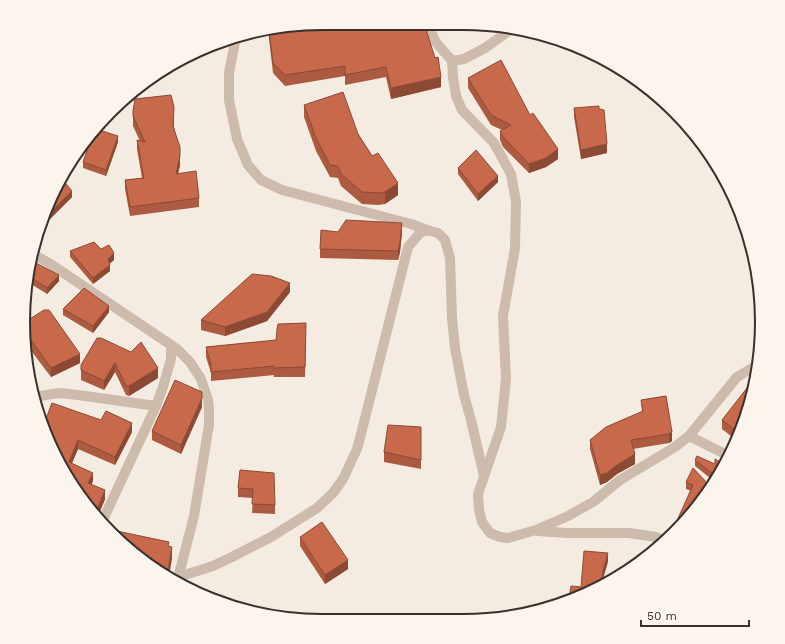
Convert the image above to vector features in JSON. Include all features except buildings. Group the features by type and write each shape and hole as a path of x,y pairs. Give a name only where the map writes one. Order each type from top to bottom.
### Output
{"street":[{"path":"431,30 436,41 452,61 456,96 462,110 494,143 508,167 511,174 516,202 515,248 503,316 506,379 501,427 478,494 479,510 482,522 490,533 508,538 536,530 568,516 593,502 620,480 675,447 689,436 737,377 751,369"},
{"path":"452,61 464,59 485,48 506,33"},
{"path":"235,43 229,72 229,100 237,139 248,165 261,180 282,190 412,224 438,233 445,240 450,258 452,318 455,348 464,395 484,476"},
{"path":"181,578 213,566 271,537 317,508 333,493 343,479 357,449 408,247 420,233 427,230"},
{"path":"38,257 177,349 190,362 201,379 208,400 209,425 194,516 179,576"},
{"path":"104,517 156,406 171,359 171,345"},
{"path":"40,396 59,393 156,406"},
{"path":"689,436 724,453"},
{"path":"536,530 567,533 628,532 659,539"}]}
